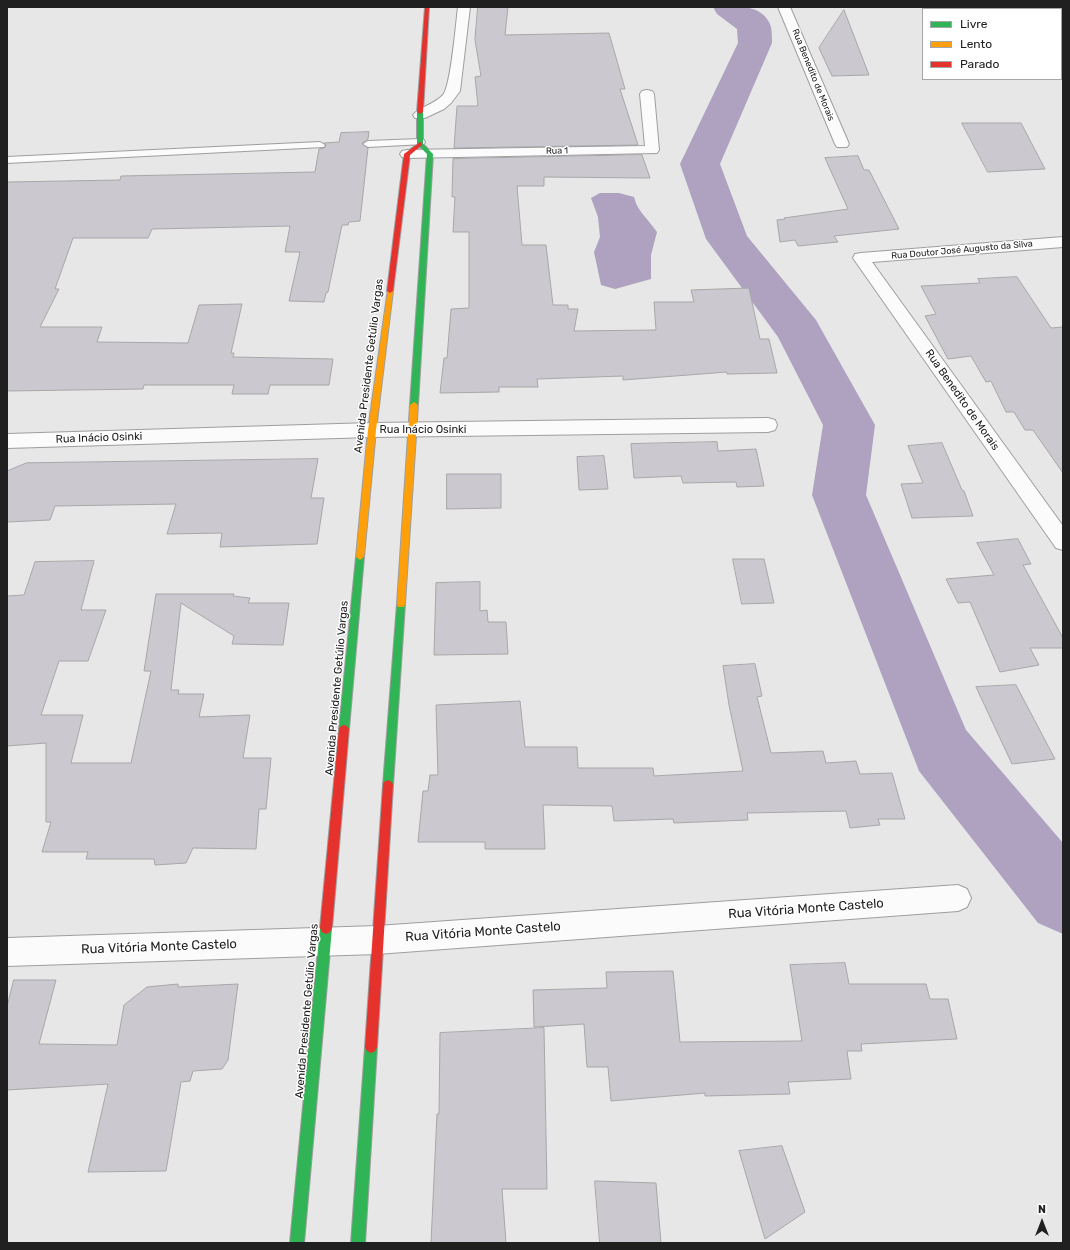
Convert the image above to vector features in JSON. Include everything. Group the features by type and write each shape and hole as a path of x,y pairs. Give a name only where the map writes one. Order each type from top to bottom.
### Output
{"main road":[{"path":"358,1243 377,940 414,431 424,146 420,115 427,7"},
{"name":"Avenida Presidente Getúlio Vargas","path":"297,1243 372,430 407,154"}],"street":[{"path":"420,115 437,108 448,101 453,91 464,7"},
{"name":"Rua Benedito de Morais","path":"784,7 842,144"},
{"name":"Rua 1","path":"407,154 424,146 652,150 647,94"},
{"name":"Rua Doutor José Augusto da Silva","path":"861,258 1063,242"},
{"name":"Rua Benedito de Morais","path":"861,258 1063,542"},
{"name":"Rua Inácio Osinki","path":"7,441 372,430 414,431 768,425"},
{"name":"Rua Vitória Monte Castelo","path":"7,952 377,940 958,898"}],"lane":[{"path":"368,144 424,146"},
{"path":"7,160 320,146"}],"shaded area":[{"path":"600,193 619,193 634,197 640,211 657,232 651,255 651,279 615,289 601,285 594,252 600,237 598,217 591,198"}],"building":[{"path":"478,7 508,7 505,35 609,33 625,89 620,89 638,145 454,148 457,106 478,106 475,77 481,76 475,40"},
{"path":"844,10 869,75 832,76 819,48"},
{"path":"962,123 1021,123 1045,169 988,172"},
{"path":"369,132 368,139 362,143 368,148 360,221 349,222 348,225 342,225 328,292 326,293 324,302 289,301 300,252 285,252 290,226 152,229 148,238 73,238 55,289 59,289 40,327 102,327 97,342 188,343 199,305 242,304 231,353 234,353 233,357 333,359 329,385 270,385 268,394 232,394 234,385 144,385 143,389 7,391 7,182 120,180 121,176 315,172 319,149 326,146 324,143 339,142 341,133"},
{"path":"642,155 650,178 544,177 544,186 517,186 522,245 546,245 553,305 568,305 568,309 578,309 574,331 656,330 654,302 694,302 691,290 749,288 760,339 769,339 777,373 727,374 727,372 623,380 623,376 537,379 538,387 499,387 499,392 440,393 444,358 447,358 451,309 469,308 469,232 453,232 455,197 452,197 453,159"},
{"path":"858,156 864,170 869,170 899,229 834,236 838,242 798,246 795,240 780,242 777,220 848,209 825,158"},
{"path":"1017,277 1051,328 1063,327 1063,473 1033,430 1025,430 1014,412 1006,412 991,381 986,382 971,356 948,359 925,316 936,314 921,286 980,283 978,279"},
{"path":"717,442 718,451 756,449 764,486 737,487 736,482 683,483 681,476 634,478 631,444"},
{"path":"942,443 962,490 964,491 973,516 912,518 901,484 923,483 908,446"},
{"path":"604,456 608,489 579,490 577,457"},
{"path":"318,459 311,498 324,498 317,544 220,547 222,533 167,534 176,504 55,506 50,520 7,522 7,471 26,463"},
{"path":"447,474 501,474 501,508 447,509"},
{"path":"1018,539 1031,564 1023,565 1063,638 1063,648 1030,648 1039,665 1000,672 970,602 958,603 946,579 994,575 977,543"},
{"path":"733,559 764,559 774,603 742,604"},
{"path":"94,561 81,610 106,610 88,661 59,661 41,715 83,715 71,763 131,763 151,671 144,671 156,594 234,594 233,596 250,598 248,603 289,603 283,645 232,644 234,636 181,603 171,690 179,690 178,694 204,694 199,717 250,715 243,758 271,758 266,809 259,809 256,849 193,848 186,863 155,865 154,859 86,859 88,852 42,852 51,822 46,822 46,743 7,746 7,596 24,595 35,562"},
{"path":"480,582 480,611 487,610 488,622 506,622 508,654 434,655 436,583"},
{"path":"755,664 762,696 757,697 771,753 823,751 826,763 856,761 860,774 892,773 905,819 878,819 880,825 850,828 846,811 747,813 748,820 674,823 673,819 614,821 612,806 543,805 545,849 485,849 485,842 418,842 423,791 428,791 430,775 438,775 436,705 520,701 525,747 577,747 578,768 653,768 654,776 743,771 729,705 723,666"},
{"path":"1016,685 1055,759 1012,764 976,687"},
{"path":"845,963 849,984 926,984 930,999 948,999 957,1039 861,1044 862,1051 847,1051 851,1079 788,1082 790,1094 705,1096 705,1093 611,1101 608,1067 587,1067 584,1024 534,1027 533,990 607,988 606,972 673,971 680,1042 802,1041 790,965"},
{"path":"14,980 56,980 39,1044 117,1045 124,1005 147,987 178,984 178,987 238,984 228,1060 222,1069 193,1071 190,1081 181,1082 166,1171 88,1172 108,1084 7,1090 7,1007"},
{"path":"544,1028 547,1189 502,1189 506,1243 431,1243 437,1114 439,1114 440,1033"},
{"path":"782,1146 805,1212 765,1239 739,1151"},
{"path":"595,1181 656,1183 661,1243 600,1243"}],"waterway":[{"path":"729,7 754,25 755,43 700,164 727,239 799,331 849,425 839,495 942,750 1063,898"}],"traffic: fast":[{"path":"414,405 430,154 420,144 420,112"},
{"path":"344,729 360,557"},
{"path":"388,785 401,604"},
{"path":"297,1243 326,928"},
{"path":"358,1243 371,1047"}],"traffic: slow":[{"path":"360,557 372,430 390,291"},
{"path":"401,604 414,405"}],"traffic: jam":[{"path":"420,112 427,7"},
{"path":"390,291 407,154 420,144"},
{"path":"326,928 344,729"},
{"path":"371,1047 388,785"}]}
